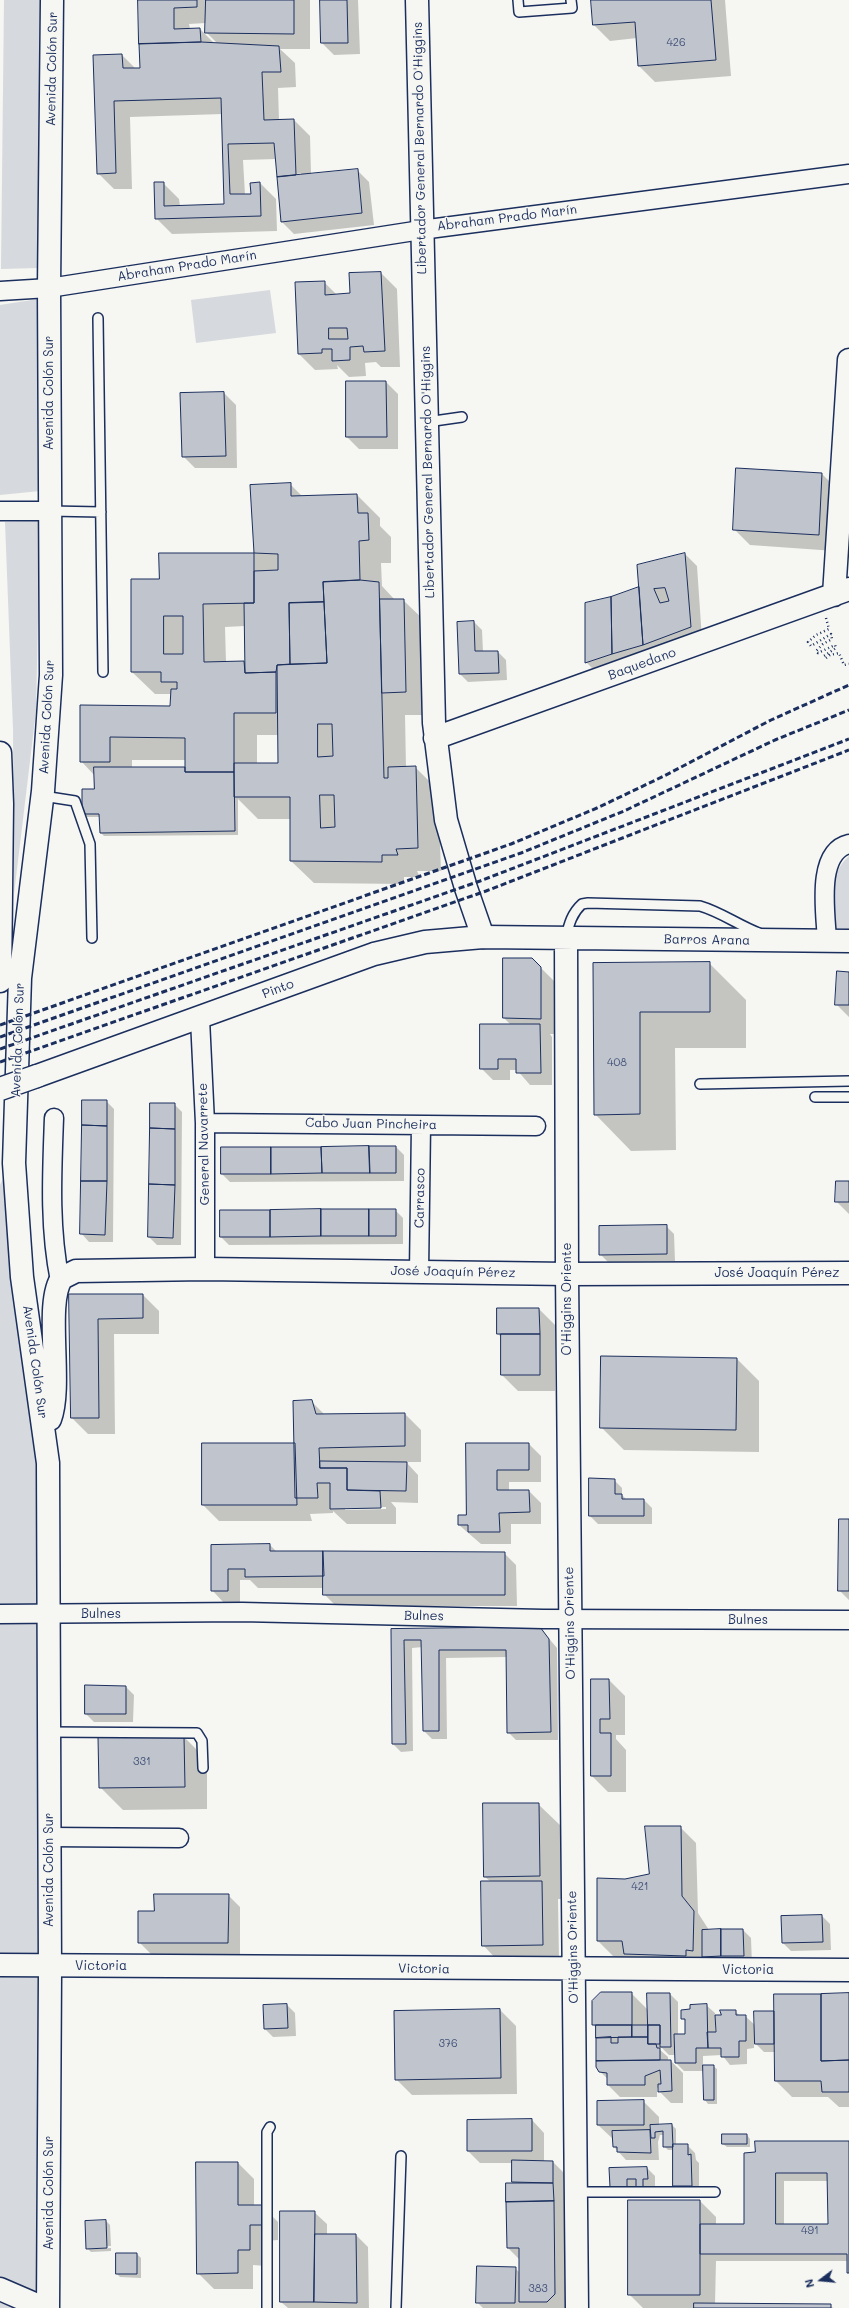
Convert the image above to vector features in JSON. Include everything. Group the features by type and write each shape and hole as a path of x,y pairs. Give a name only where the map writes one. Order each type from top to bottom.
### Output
{"main road":[{"name":"Avenida Colón Sur","path":"48,2308 50,1965 49,1491 45,1431 22,1277 14,1163 20,978 42,796 51,674 49,288 52,0"},
{"name":"Libertador General Bernardo O'Higgins","path":"417,0 421,230 435,738 451,839 484,937"},
{"path":"834,594 849,360"},
{"name":"Baquedano","path":"435,738 834,594"},
{"path":"0,752 2,804 0,981"},
{"name":"Pinto","path":"0,1089 200,1019 334,968 397,947 440,940 484,937 566,938"},
{"name":"Barros Arana","path":"566,938 849,941"},
{"name":"O'Higgins Oriente","path":"566,938 567,1274 576,2308"},
{"name":"José Joaquín Pérez","path":"60,1281 65,1276 76,1271 206,1269 567,1274 849,1273"},
{"name":"Avenida Colón Sur","path":"45,1431 53,1407 55,1298 60,1281"},
{"name":"Victoria","path":"0,1965 573,1970 849,1970"},
{"path":"0,2289 44,2308"}],"street":[{"name":"Abraham Prado Marín","path":"0,291 49,288 421,230 849,174"},
{"path":"0,511 49,511"},
{"path":"827,941 826,872 832,856 838,850 849,844"},
{"name":"General Navarrete","path":"200,1019 205,1123 206,1269"},
{"name":"Avenida Colón Sur","path":"54,1118 52,1190 53,1244 60,1281"},
{"name":"Cabo Juan Pincheira","path":"205,1123 536,1126"},
{"name":"Carrasco","path":"419,1272 421,1125"},
{"name":"Bulnes","path":"0,1614 242,1612 570,1619 849,1620"},
{"path":"49,1838 179,1838"}],"lane":[{"path":"518,0 519,12 572,8 571,0"},
{"path":"98,318 103,672"},
{"path":"427,422 462,417"},
{"path":"49,511 101,512"},
{"path":"42,796 75,800 87,833 90,844 92,938"},
{"path":"566,938 570,922 577,908 582,904 588,903 700,906 715,910 737,924 778,941"},
{"path":"700,1084 849,1081"},
{"path":"815,1097 849,1097"},
{"path":"49,1732 197,1733 202,1741 203,1768"},
{"path":"267,2308 267,2132 270,2127"},
{"path":"396,2308 401,2156"},
{"path":"575,2192 715,2192"}],"path":[{"path":"834,594 829,629 816,635 808,642 811,646 830,634 832,639 823,644 816,651 818,653 835,645 836,648 824,656 826,658 830,655 839,653 844,665 849,664"}],"shaded area":[{"path":"4,0 44,0 38,268 1,269"},
{"path":"270,290 276,333 196,343 191,300"},
{"path":"38,299 40,491 0,495 0,305"},
{"path":"40,521 36,711 14,894 13,729 5,522"},
{"path":"849,856 849,929 836,928 833,898 835,880 837,871"},
{"path":"4,1177 38,1454 43,2308 0,2308 0,1185"}],"building":[{"path":"138,0 197,0 197,7 174,8 174,29 200,28 201,42 139,44"},
{"path":"206,0 294,0 294,34 205,33"},
{"path":"320,0 347,0 348,43 321,43"},
{"path":"591,0 711,0 716,60 638,66 635,22 593,25"},
{"path":"201,42 279,46 281,72 262,72 264,120 294,119 296,175 277,177 274,143 228,144 230,194 251,194 250,183 260,182 261,216 155,219 154,182 164,182 164,206 224,204 221,98 114,101 116,173 97,174 93,55 122,54 123,68 140,68 139,44"},
{"path":"358,169 362,213 281,222 277,177"},
{"path":"381,272 385,351 364,352 363,346 350,347 350,360 332,361 332,349 322,349 322,353 298,354 295,282 325,281 325,295 350,293 349,273","holes":["329,328 347,328 348,339 329,339"]},
{"path":"346,381 386,381 387,437 346,437"},
{"path":"224,392 226,456 182,457 180,393"},
{"path":"736,468 822,473 819,535 733,530"},
{"path":"291,483 291,496 357,494 358,513 368,513 369,540 359,541 360,580 323,582 324,602 289,603 290,664 277,665 276,672 245,673 244,603 254,603 254,571 278,570 278,554 254,553 250,485"},
{"path":"159,553 254,553 254,603 203,604 204,662 244,661 245,673 276,672 276,713 234,713 234,772 185,772 185,738 110,737 110,762 80,762 80,705 170,706 171,689 177,689 177,682 161,682 161,672 131,672 131,579 159,579","holes":["164,616 183,616 183,654 164,654"]},
{"path":"685,553 691,627 643,645 637,565","holes":["665,588 669,601 660,603 654,589"]},
{"path":"360,580 379,582 384,778 388,778 388,767 416,766 418,848 396,849 398,855 382,855 382,862 290,861 290,797 234,797 234,763 278,763 277,665 327,663 323,582","holes":["318,724 332,724 333,756 318,757","320,795 334,795 335,827 321,828"]},
{"path":"639,587 643,645 612,654 611,597"},
{"path":"611,597 612,654 585,663 585,603"},
{"path":"380,599 404,599 406,692 382,693"},
{"path":"324,602 327,663 290,664 289,603"},
{"path":"474,621 475,651 498,651 499,673 459,674 457,622"},
{"path":"94,767 185,767 185,772 234,772 235,831 100,833 99,814 82,814 82,789 94,789"},
{"path":"503,958 532,958 541,967 541,1019 503,1018"},
{"path":"710,962 710,1012 640,1012 640,1114 594,1115 593,963"},
{"path":"837,971 849,972 849,1005 835,1005"},
{"path":"480,1024 540,1024 541,1073 516,1073 516,1059 498,1059 498,1069 480,1069"},
{"path":"82,1100 107,1100 107,1126 82,1125"},
{"path":"150,1103 175,1103 175,1129 150,1128"},
{"path":"82,1125 107,1126 107,1181 81,1181"},
{"path":"150,1128 175,1129 175,1185 149,1184"},
{"path":"369,1146 370,1173 322,1173 321,1147"},
{"path":"369,1146 396,1146 396,1173 370,1173"},
{"path":"221,1147 271,1147 271,1174 221,1174"},
{"path":"271,1147 321,1147 322,1173 271,1174"},
{"path":"81,1181 107,1181 105,1235 80,1234"},
{"path":"836,1181 849,1181 849,1202 835,1202"},
{"path":"149,1184 175,1185 173,1238 148,1237"},
{"path":"321,1209 321,1236 270,1237 270,1210"},
{"path":"321,1209 369,1209 369,1236 321,1236"},
{"path":"369,1209 396,1209 396,1236 369,1236"},
{"path":"220,1210 270,1210 270,1237 220,1237"},
{"path":"667,1225 667,1254 599,1255 599,1226"},
{"path":"69,1294 143,1294 143,1318 98,1319 99,1418 71,1418"},
{"path":"497,1308 539,1308 540,1334 497,1334"},
{"path":"501,1334 540,1334 540,1375 501,1375"},
{"path":"601,1356 737,1358 736,1430 600,1428"},
{"path":"312,1400 316,1414 405,1413 405,1446 319,1448 320,1468 347,1468 347,1490 380,1491 381,1508 330,1509 330,1483 317,1483 318,1498 295,1498 293,1401"},
{"path":"202,1443 295,1443 297,1505 202,1505"},
{"path":"466,1443 529,1443 529,1470 497,1470 497,1490 529,1490 530,1512 499,1513 500,1532 468,1532 468,1525 458,1525 458,1515 466,1515"},
{"path":"320,1461 407,1462 406,1491 347,1490 347,1468 320,1468"},
{"path":"589,1478 615,1479 615,1494 622,1494 622,1499 644,1499 644,1516 589,1516"},
{"path":"839,1519 849,1519 849,1591 838,1591"},
{"path":"270,1544 270,1551 323,1551 324,1576 245,1577 245,1569 228,1569 228,1591 211,1591 211,1545"},
{"path":"323,1551 505,1552 505,1595 323,1595"},
{"path":"540,1627 549,1639 551,1732 507,1733 506,1650 439,1650 439,1731 423,1731 421,1640 404,1640 406,1744 392,1744 391,1629"},
{"path":"591,1679 609,1679 610,1719 600,1719 600,1733 611,1733 611,1776 591,1776"},
{"path":"85,1685 126,1686 126,1714 85,1714"},
{"path":"184,1736 185,1787 99,1788 98,1737"},
{"path":"483,1803 539,1803 540,1876 484,1877"},
{"path":"645,1826 681,1826 682,1896 694,1911 693,1951 686,1950 686,1956 624,1954 622,1941 597,1941 597,1878 625,1879 649,1874"},
{"path":"481,1881 542,1881 543,1945 482,1946"},
{"path":"154,1894 229,1894 228,1943 138,1943 138,1911 154,1911"},
{"path":"822,1915 823,1942 782,1943 781,1916"},
{"path":"721,1929 743,1929 744,1956 721,1956"},
{"path":"721,1929 721,1956 702,1957 702,1930"},
{"path":"601,1992 632,1992 632,2025 592,2025 592,2001"},
{"path":"647,1993 670,1993 671,2047 660,2047 660,2025 648,2025"},
{"path":"849,1993 849,2060 821,2061 821,1994"},
{"path":"774,1994 821,1994 821,2061 849,2060 849,2092 822,2092 821,2081 775,2081"},
{"path":"287,2004 288,2028 264,2029 263,2005"},
{"path":"707,2004 708,2048 696,2048 696,2063 675,2063 674,2034 685,2034 685,2019 681,2019 681,2010 690,2009 690,2005"},
{"path":"500,2009 501,2078 395,2080 394,2011"},
{"path":"720,2010 736,2010 736,2015 746,2015 746,2041 739,2041 739,2057 721,2057 721,2048 708,2048 707,2032 716,2032 715,2015 721,2015"},
{"path":"754,2011 774,2011 774,2044 755,2044"},
{"path":"596,2025 632,2025 632,2037 596,2038"},
{"path":"632,2025 648,2025 648,2037 632,2037"},
{"path":"648,2025 660,2025 660,2044 648,2044"},
{"path":"611,2037 611,2043 618,2043 618,2037 648,2037 648,2044 656,2044 657,2048 660,2048 660,2060 596,2061 596,2038"},
{"path":"671,2060 672,2091 658,2092 658,2084 661,2084 660,2070 645,2076 645,2085 607,2085 607,2073 599,2072 596,2067 596,2061"},
{"path":"703,2065 714,2065 714,2100 704,2100"},
{"path":"644,2100 644,2125 597,2125 597,2101"},
{"path":"532,2119 532,2151 467,2151 467,2120"},
{"path":"672,2124 673,2147 663,2147 663,2131 655,2132 655,2138 651,2138 650,2125"},
{"path":"650,2130 651,2153 617,2152 617,2147 613,2147 612,2131"},
{"path":"722,2134 747,2134 747,2144 722,2144"},
{"path":"755,2141 849,2141 849,2273 847,2273 847,2254 700,2254 700,2224 744,2224 744,2153 755,2152","holes":["776,2173 827,2173 828,2224 776,2224"]},
{"path":"673,2144 688,2144 688,2155 691,2154 692,2186 673,2186"},
{"path":"512,2160 553,2161 553,2183 512,2182"},
{"path":"196,2162 238,2162 238,2205 262,2205 262,2225 250,2225 250,2250 238,2250 238,2273 197,2274"},
{"path":"647,2167 648,2179 643,2179 643,2187 636,2187 636,2179 627,2179 627,2187 610,2187 609,2168"},
{"path":"506,2183 553,2183 554,2201 506,2202"},
{"path":"628,2200 700,2200 700,2295 628,2295"},
{"path":"554,2201 555,2294 547,2302 519,2302 519,2248 507,2248 506,2202"},
{"path":"280,2211 315,2211 314,2302 280,2302"},
{"path":"106,2220 107,2248 86,2249 85,2221"},
{"path":"315,2234 356,2234 357,2303 314,2302"},
{"path":"116,2253 137,2253 137,2274 116,2274"},
{"path":"477,2266 516,2267 515,2303 476,2303"},
{"path":"694,2303 831,2304 831,2308 694,2308"}],"railway":[{"path":"0,1025 511,844 597,808 664,776 771,720 849,685"},
{"path":"0,1037 521,853 624,811 775,740 849,710"},
{"path":"0,1049 480,881 849,739"},
{"path":"0,1062 486,891 849,750"}]}
